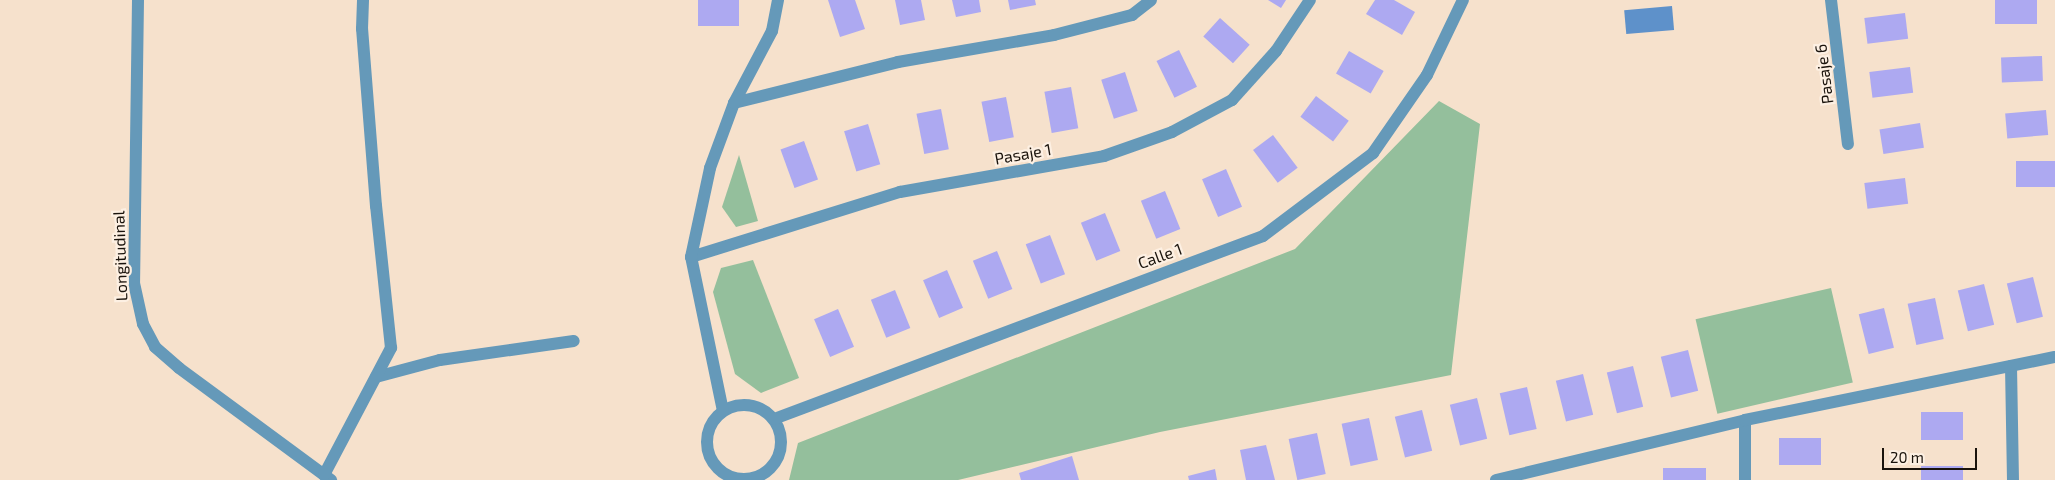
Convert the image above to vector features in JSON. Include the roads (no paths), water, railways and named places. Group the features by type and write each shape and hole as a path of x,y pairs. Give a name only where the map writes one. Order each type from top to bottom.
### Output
{"street":[{"name":"Longitudinal","path":"138,0 134,283 143,324 155,347 179,368 327,478"},
{"path":"327,478 391,348 376,206 362,29 363,0"},
{"path":"723,410 691,257 710,168 734,103 772,31 778,0"},
{"path":"734,103 898,62 1054,35 1132,15 1150,0"},
{"name":"Pasaje 1","path":"691,257 900,192 1104,156 1172,132 1232,100 1276,51 1310,0"},
{"name":"Calle 1","path":"774,419 1263,236 1373,153 1427,75 1463,0"},
{"name":"Pasaje 6","path":"1831,0 1848,144"},
{"path":"376,377 440,360 574,341"},
{"path":"1496,480 1745,420 2055,357"},
{"path":"2011,366 2013,480"},
{"path":"750,405 774,419 780,437 779,455 767,471 750,479 735,478 722,473 712,462 707,434 713,421 723,410 750,405"},
{"path":"1745,420 1746,480"}],"water":[{"path":"1672,6 1674,30 1626,34 1624,10"}]}
